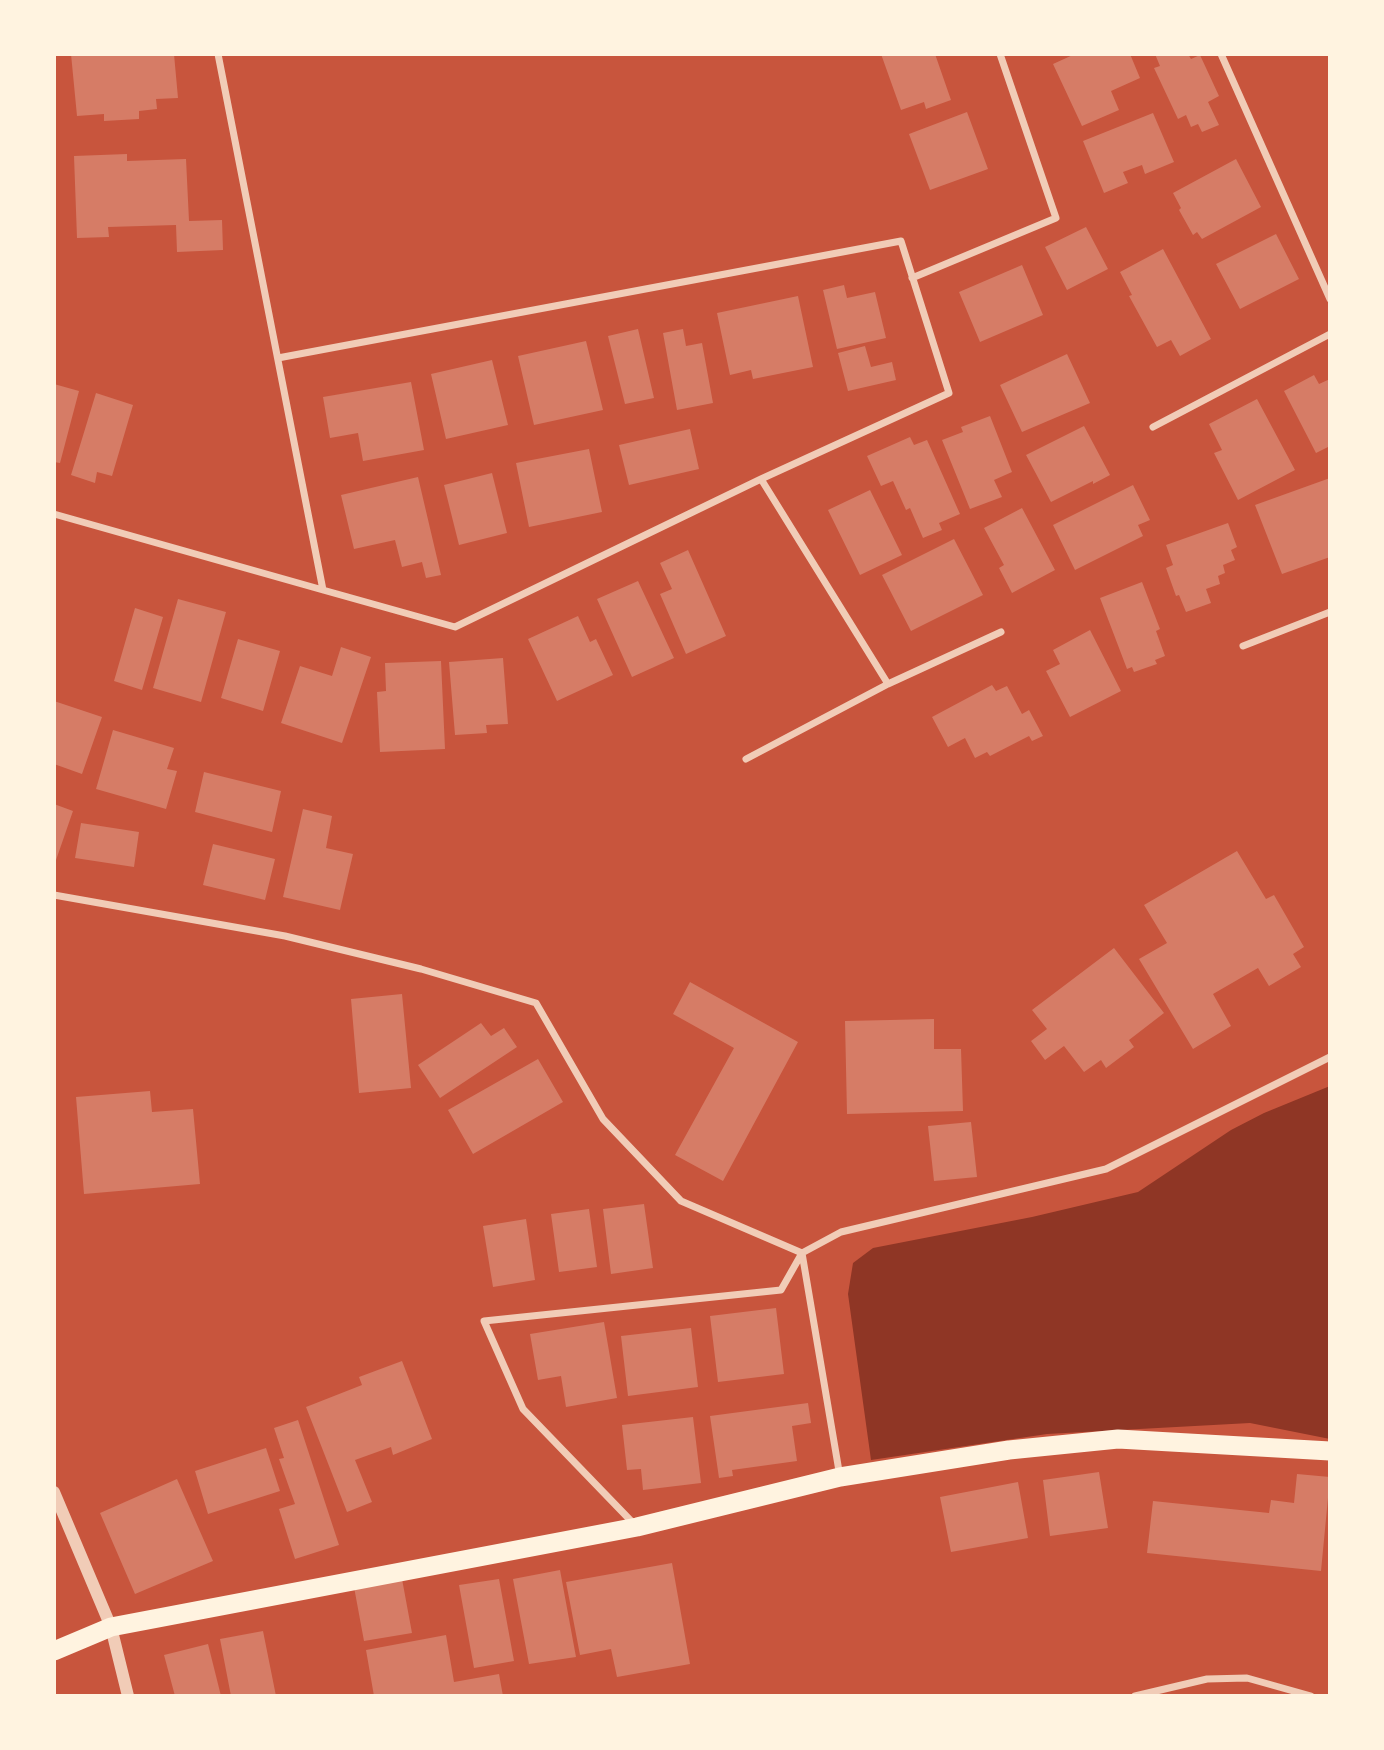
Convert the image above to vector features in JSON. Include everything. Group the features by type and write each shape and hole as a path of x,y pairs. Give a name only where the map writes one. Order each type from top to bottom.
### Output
{"highway":[{"path":"54,1651 111,1627 637,1527 840,1477 1009,1450 1118,1438 1330,1451"}],"street":[{"path":"218,54 323,590"},
{"path":"912,278 1056,218 1000,54"},
{"path":"1221,54 1330,299"},
{"path":"54,514 455,627 761,479 949,393 901,241 278,358"},
{"path":"1153,427 1330,334"},
{"path":"761,479 888,684"},
{"path":"1243,646 1330,612"},
{"path":"746,759 888,684 1001,632"},
{"path":"54,895 285,936 421,969 536,1003 603,1119 681,1201 802,1253"},
{"path":"637,1527 523,1409 484,1321 781,1290 802,1253 841,1232 1106,1169 1330,1058"},
{"path":"802,1253 840,1477"},
{"path":"54,1492 111,1627 128,1696"},
{"path":"1135,1696 1206,1679 1247,1678 1311,1696"}],"shaded area":[{"path":"1330,1086 1330,1439 1250,1423 1047,1434 871,1460 848,1294 853,1263 873,1248 1032,1217 1138,1192 1231,1130 1264,1113"}],"building":[{"path":"71,54 174,54 178,98 156,99 157,109 139,111 139,119 104,121 104,114 77,116"},
{"path":"881,54 935,54 951,100 926,109 924,102 901,110"},
{"path":"1075,54 1130,54 1140,78 1111,91 1119,110 1082,126 1053,64"},
{"path":"1155,54 1188,54 1191,59 1200,55 1219,96 1208,102 1219,125 1202,132 1198,124 1191,127 1186,115 1178,119 1154,68 1160,66"},
{"path":"967,112 988,169 930,190 909,134"},
{"path":"1153,113 1174,162 1145,174 1142,165 1123,172 1128,183 1104,193 1083,141"},
{"path":"127,154 127,161 186,159 189,221 222,220 223,250 177,252 176,225 108,227 109,237 77,238 74,156"},
{"path":"1236,159 1261,207 1202,239 1197,232 1193,235 1173,193"},
{"path":"1086,227 1108,269 1067,290 1045,247"},
{"path":"1276,234 1299,279 1240,309 1216,264"},
{"path":"1163,249 1211,339 1180,356 1171,340 1157,347 1129,296 1132,295 1120,272"},
{"path":"1022,265 1043,315 980,342 959,292"},
{"path":"844,285 847,298 875,292 886,338 837,349 823,290"},
{"path":"798,296 813,367 753,379 751,370 730,375 717,313"},
{"path":"638,329 654,398 625,404 608,336"},
{"path":"683,329 686,346 702,343 713,403 677,410 663,333"},
{"path":"586,341 603,410 534,425 518,356"},
{"path":"865,346 871,367 892,362 896,380 848,391 838,353"},
{"path":"1067,354 1090,403 1022,432 1000,385"},
{"path":"492,360 508,425 446,439 431,374"},
{"path":"1314,375 1319,384 1330,379 1330,446 1316,453 1284,391"},
{"path":"411,382 424,450 363,461 358,433 330,438 323,397"},
{"path":"54,384 79,391 60,463 54,462"},
{"path":"96,393 133,405 112,476 97,472 95,483 71,475"},
{"path":"1257,399 1295,470 1238,500 1214,453 1222,450 1209,424"},
{"path":"990,416 1012,472 994,480 1002,497 970,509 942,440 963,432 961,427"},
{"path":"1084,426 1110,475 1051,502 1026,455"},
{"path":"690,429 699,469 629,485 619,445"},
{"path":"910,437 914,445 927,440 960,514 939,523 942,530 923,538 910,508 906,510 893,481 881,486 867,456"},
{"path":"589,449 602,512 529,527 516,463"},
{"path":"492,473 507,533 459,545 444,485"},
{"path":"418,477 441,575 426,578 422,562 402,567 395,540 354,549 341,495"},
{"path":"1330,478 1330,557 1282,574 1255,505"},
{"path":"1133,485 1150,520 1138,525 1143,536 1075,570 1053,525"},
{"path":"870,490 902,555 860,575 828,510"},
{"path":"1022,508 1055,570 1012,593 999,568 1004,565 984,528"},
{"path":"1228,523 1237,547 1231,550 1235,560 1223,565 1225,573 1218,576 1220,584 1206,589 1211,603 1186,612 1179,595 1176,596 1166,568 1173,565 1166,545"},
{"path":"954,539 983,595 911,631 882,575"},
{"path":"688,550 726,636 686,654 660,594 672,589 660,563"},
{"path":"638,581 674,658 632,677 597,599"},
{"path":"1142,582 1160,629 1156,631 1165,656 1155,660 1157,664 1134,672 1132,667 1127,669 1100,598"},
{"path":"178,599 226,612 201,702 153,688"},
{"path":"135,608 163,617 142,690 114,681"},
{"path":"578,616 590,642 596,639 613,675 557,701 528,639"},
{"path":"1090,630 1121,691 1070,717 1046,671 1060,664 1053,650"},
{"path":"238,639 280,651 263,711 221,698"},
{"path":"341,647 371,657 342,743 281,723 300,666 332,676"},
{"path":"503,658 508,724 486,725 487,733 455,735 449,662"},
{"path":"441,661 445,749 380,752 377,692 386,691 385,663"},
{"path":"992,685 996,691 1007,686 1022,714 1029,710 1043,736 1032,741 1029,736 990,756 987,752 975,758 965,738 948,747 932,717"},
{"path":"54,701 102,717 82,774 54,764"},
{"path":"113,730 174,748 167,769 177,771 166,809 96,789"},
{"path":"204,772 281,791 272,832 195,812"},
{"path":"54,804 73,811 55,863 54,863"},
{"path":"303,809 332,816 326,848 353,854 340,910 283,897"},
{"path":"81,823 139,832 134,867 75,858"},
{"path":"213,844 275,859 265,900 203,885"},
{"path":"1237,851 1266,899 1274,895 1304,947 1293,954 1301,967 1269,986 1258,968 1213,994 1231,1026 1193,1049 1139,959 1167,943 1144,905"},
{"path":"1114,948 1164,1013 1129,1040 1134,1047 1106,1068 1101,1060 1084,1072 1064,1046 1045,1060 1031,1041 1047,1029 1032,1010"},
{"path":"690,982 798,1042 723,1181 675,1155 734,1048 673,1014"},
{"path":"402,994 411,1088 359,1093 351,999"},
{"path":"934,1019 934,1049 961,1049 963,1111 847,1114 845,1021"},
{"path":"481,1023 491,1036 504,1028 517,1047 440,1098 418,1065"},
{"path":"538,1059 563,1102 473,1154 448,1110"},
{"path":"150,1091 152,1112 193,1109 200,1184 84,1194 76,1097"},
{"path":"971,1122 977,1177 934,1181 928,1126"},
{"path":"644,1204 653,1268 611,1274 603,1209"},
{"path":"589,1209 597,1267 559,1272 551,1214"},
{"path":"526,1219 535,1280 493,1287 483,1226"},
{"path":"776,1308 784,1374 718,1382 710,1316"},
{"path":"604,1322 617,1398 566,1407 561,1376 538,1380 530,1334"},
{"path":"691,1328 698,1387 628,1396 621,1336"},
{"path":"402,1361 432,1439 393,1455 391,1447 355,1460 372,1502 347,1512 306,1407 362,1385 359,1377"},
{"path":"808,1403 811,1423 792,1426 797,1461 732,1470 733,1476 719,1478 710,1416"},
{"path":"693,1417 701,1483 643,1490 641,1469 627,1470 622,1425"},
{"path":"298,1420 339,1545 295,1559 279,1509 295,1504 279,1459 284,1458 274,1428"},
{"path":"266,1448 280,1491 208,1514 195,1471"},
{"path":"1099,1472 1108,1528 1050,1536 1043,1480"},
{"path":"1297,1474 1330,1477 1321,1571 1147,1553 1153,1501 1269,1513 1271,1500 1294,1503"},
{"path":"177,1479 213,1561 135,1594 100,1513"},
{"path":"1018,1482 1028,1538 951,1552 940,1497"},
{"path":"672,1563 690,1664 617,1677 611,1649 580,1655 566,1582"},
{"path":"560,1570 576,1657 529,1664 513,1579"},
{"path":"402,1579 412,1633 364,1641 354,1587"},
{"path":"499,1579 514,1661 474,1668 459,1585"},
{"path":"263,1631 276,1696 231,1696 220,1639"},
{"path":"446,1635 454,1682 499,1674 503,1696 374,1696 366,1650"},
{"path":"208,1644 221,1696 175,1696 164,1655"}]}
